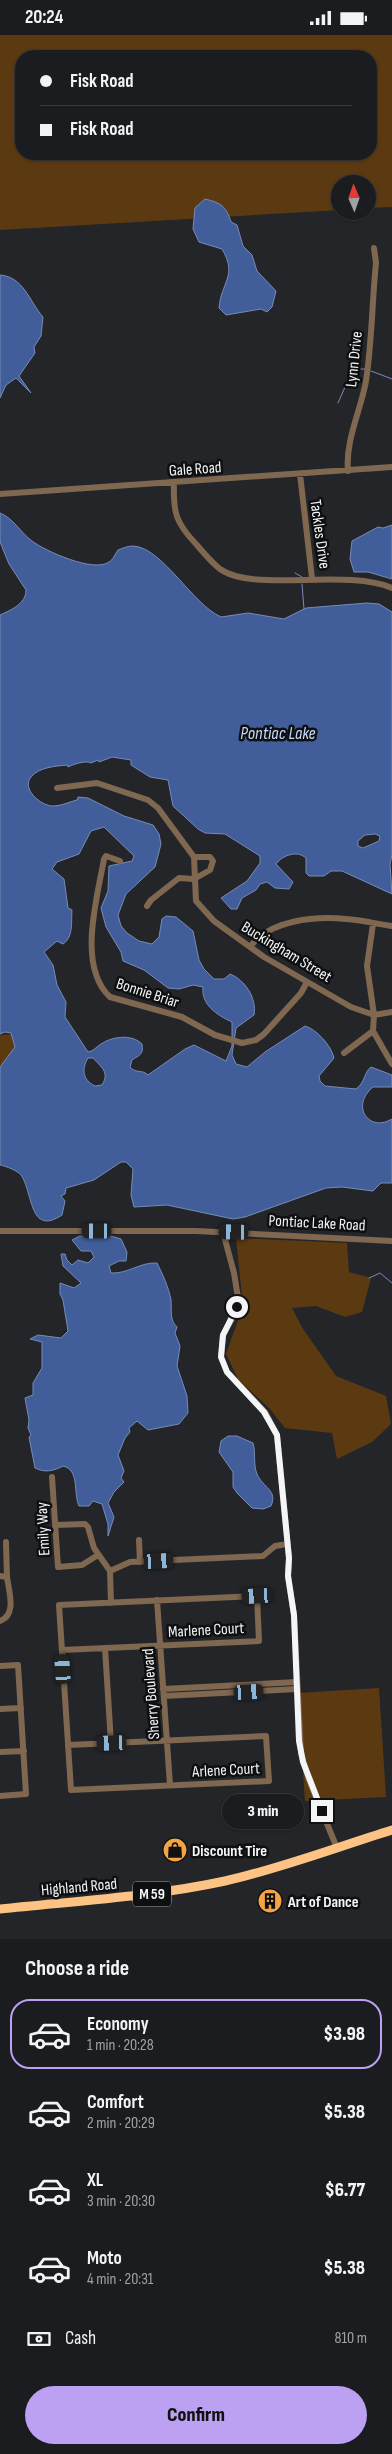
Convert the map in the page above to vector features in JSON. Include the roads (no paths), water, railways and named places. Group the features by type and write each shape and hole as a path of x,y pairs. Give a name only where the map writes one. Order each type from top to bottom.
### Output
{"highway":[{"name":"Highland Road","path":"0,1909 190,1888 277,1867 392,1830"}],"street":[{"name":"Lynn Drive","path":"348,471 349,454 369,361 376,263 374,248"},
{"name":"Gale Road","path":"0,494 392,467"},
{"name":"Tackles Drive","path":"300,474 312,578 367,581 392,588"},
{"path":"174,483 176,517 182,529 221,569 234,575 251,579 312,578"},
{"path":"58,788 97,783 148,800 158,808 194,857 210,857 213,861 210,869 194,879 185,877 175,881 151,900 147,906"},
{"name":"Bonnie Briar","path":"120,861 106,856 104,859 94,920 92,961 102,990 116,999 182,1017 215,1035 233,1041 249,1043 264,1034 307,983"},
{"name":"Buckingham Street","path":"194,857 196,901 202,910 250,947 307,983 362,1012 374,1015 392,1013"},
{"path":"250,947 255,940 271,929 297,922 345,919 392,926"},
{"path":"373,924 367,972 374,1015 373,1031 392,1064"},
{"path":"344,1053 373,1031"},
{"name":"Pontiac Lake Road","path":"0,1231 223,1232 392,1241"},
{"path":"223,1232 234,1273 238,1298 233,1317 223,1335 221,1357 227,1372 264,1412 277,1435 288,1576 294,1615 299,1741 303,1762 337,1848"},
{"name":"Emily Way","path":"52,1477 58,1567 82,1565 98,1555"},
{"path":"55,1525 85,1524 98,1555 110,1571 111,1603"},
{"path":"139,1540 140,1562"},
{"path":"0,1621 8,1617 11,1611 4,1577 6,1542"},
{"path":"110,1571 121,1564 140,1562 263,1556 275,1546 287,1544"},
{"name":"Marlene Court","path":"157,1600 257,1596 259,1641 160,1645"},
{"path":"157,1600 58,1605 68,1745 167,1740"},
{"name":"Sherry Boulevard","path":"157,1600 170,1785"},
{"path":"62,1650 160,1645"},
{"path":"105,1648 112,1743"},
{"path":"0,1666 18,1665 26,1794 0,1795"},
{"path":"164,1692 297,1686"},
{"path":"0,1709 21,1707"},
{"name":"Arlene Court","path":"68,1745 71,1790 269,1781 266,1736 167,1740"},
{"path":"0,1752 24,1751"}],"water":[{"path":"205,199 219,204 225,209 231,222 237,225 243,246 252,255 257,271 276,291 272,307 267,312 261,309 226,315 219,308 220,299 229,273 227,258 222,249 199,242 193,229 195,208"},
{"path":"0,275 15,280 43,317 41,336 34,347 35,353 19,376 31,393 16,378 6,385 0,398"},
{"name":"Pontiac Lake","path":"0,513 9,518 28,538 38,545 58,555 81,563 102,565 110,561 118,550 133,546 144,549 166,565 199,601 221,617 248,613 284,619 306,608 367,603 379,604 392,612 392,855 390,864 392,894 342,871 331,871 324,876 309,876 306,873 306,858 294,854 286,856 276,864 293,882 289,889 275,888 267,882 260,884 256,890 242,898 237,909 231,909 221,898 247,881 260,863 260,856 225,834 205,833 198,829 173,806 168,780 150,777 131,765 131,760 112,757 99,762 98,760 68,767 68,765 43,769 31,777 29,787 38,800 48,805 62,805 77,800 78,797 88,798 124,816 153,825 159,834 161,844 155,867 126,894 118,915 121,926 127,933 139,941 152,944 159,937 162,919 166,916 176,917 193,931 199,960 204,969 214,979 224,979 230,974 245,985 254,1002 254,1015 236,1028 232,1055 236,1064 247,1067 265,1052 305,1026 318,1034 326,1043 334,1058 319,1076 320,1081 325,1086 356,1089 371,1067 392,1075 392,1087 373,1087 366,1094 363,1109 365,1115 376,1123 392,1119 392,1183 381,1183 373,1191 342,1187 326,1188 245,1217 233,1219 167,1205 134,1207 131,1195 133,1169 126,1162 121,1162 94,1180 66,1188 65,1194 61,1196 65,1201 62,1215 51,1220 43,1220 34,1210 21,1175 12,1169 0,1165 0,1067 15,1047 11,1033 5,1032 0,1034 0,615 21,603 26,590 9,564 0,542","holes":["104,827 134,856 132,861 109,866 108,891 101,908 106,927 121,952 123,961 144,970 168,988 179,989 193,985 203,987 205,999 211,1009 232,1022 232,1046 226,1061 194,1045 185,1049 148,1075 130,1067 132,1060 142,1050 142,1044 138,1041 128,1037 111,1039 88,1052 65,1017 66,1002 57,985 53,965 44,952 57,941 63,944 67,941 71,928 72,910 68,908 64,879 52,869 57,862 79,854 91,831","375,834 380,836 379,841 363,848 358,846 358,841 365,835","88,1058 93,1058 105,1073 102,1085 95,1086 91,1084 84,1074 84,1067"]},
{"path":"392,525 392,579 368,572 354,572 350,559 352,541 378,527 383,528"},
{"path":"80,1236 111,1236 121,1239 127,1252 126,1261 119,1261 109,1266 111,1273 123,1272 145,1264 157,1263 170,1295 172,1318 177,1327 175,1333 180,1346 177,1366 187,1396 188,1413 179,1424 148,1430 137,1421 129,1428 130,1432 125,1438 118,1455 124,1471 121,1478 124,1482 114,1492 108,1503 114,1517 108,1536 108,1524 102,1504 93,1501 89,1506 79,1506 74,1477 68,1468 63,1466 46,1471 35,1468 29,1437 31,1435 28,1428 29,1420 25,1398 33,1395 33,1383 42,1368 42,1342 30,1339 38,1335 61,1338 68,1331 63,1300 60,1294 60,1283 74,1288 81,1283 63,1266 61,1254 65,1254 67,1260 72,1265 78,1260 88,1263 94,1257 91,1251 81,1251 72,1240"},
{"path":"228,1436 237,1436 253,1443 257,1474 273,1496 271,1506 263,1509 252,1508 233,1487 233,1472 219,1452 221,1441"}],"waterway":[{"path":"338,403 353,369 365,369"},
{"path":"371,371 392,379"},
{"path":"295,573 302,577"},
{"path":"302,584 304,609"},
{"path":"369,1278 380,1273 392,1283"}],"place":[{"name":"Discount Tire","path":"175,1850"},
{"name":"Art of Dance","path":"270,1901"}]}
